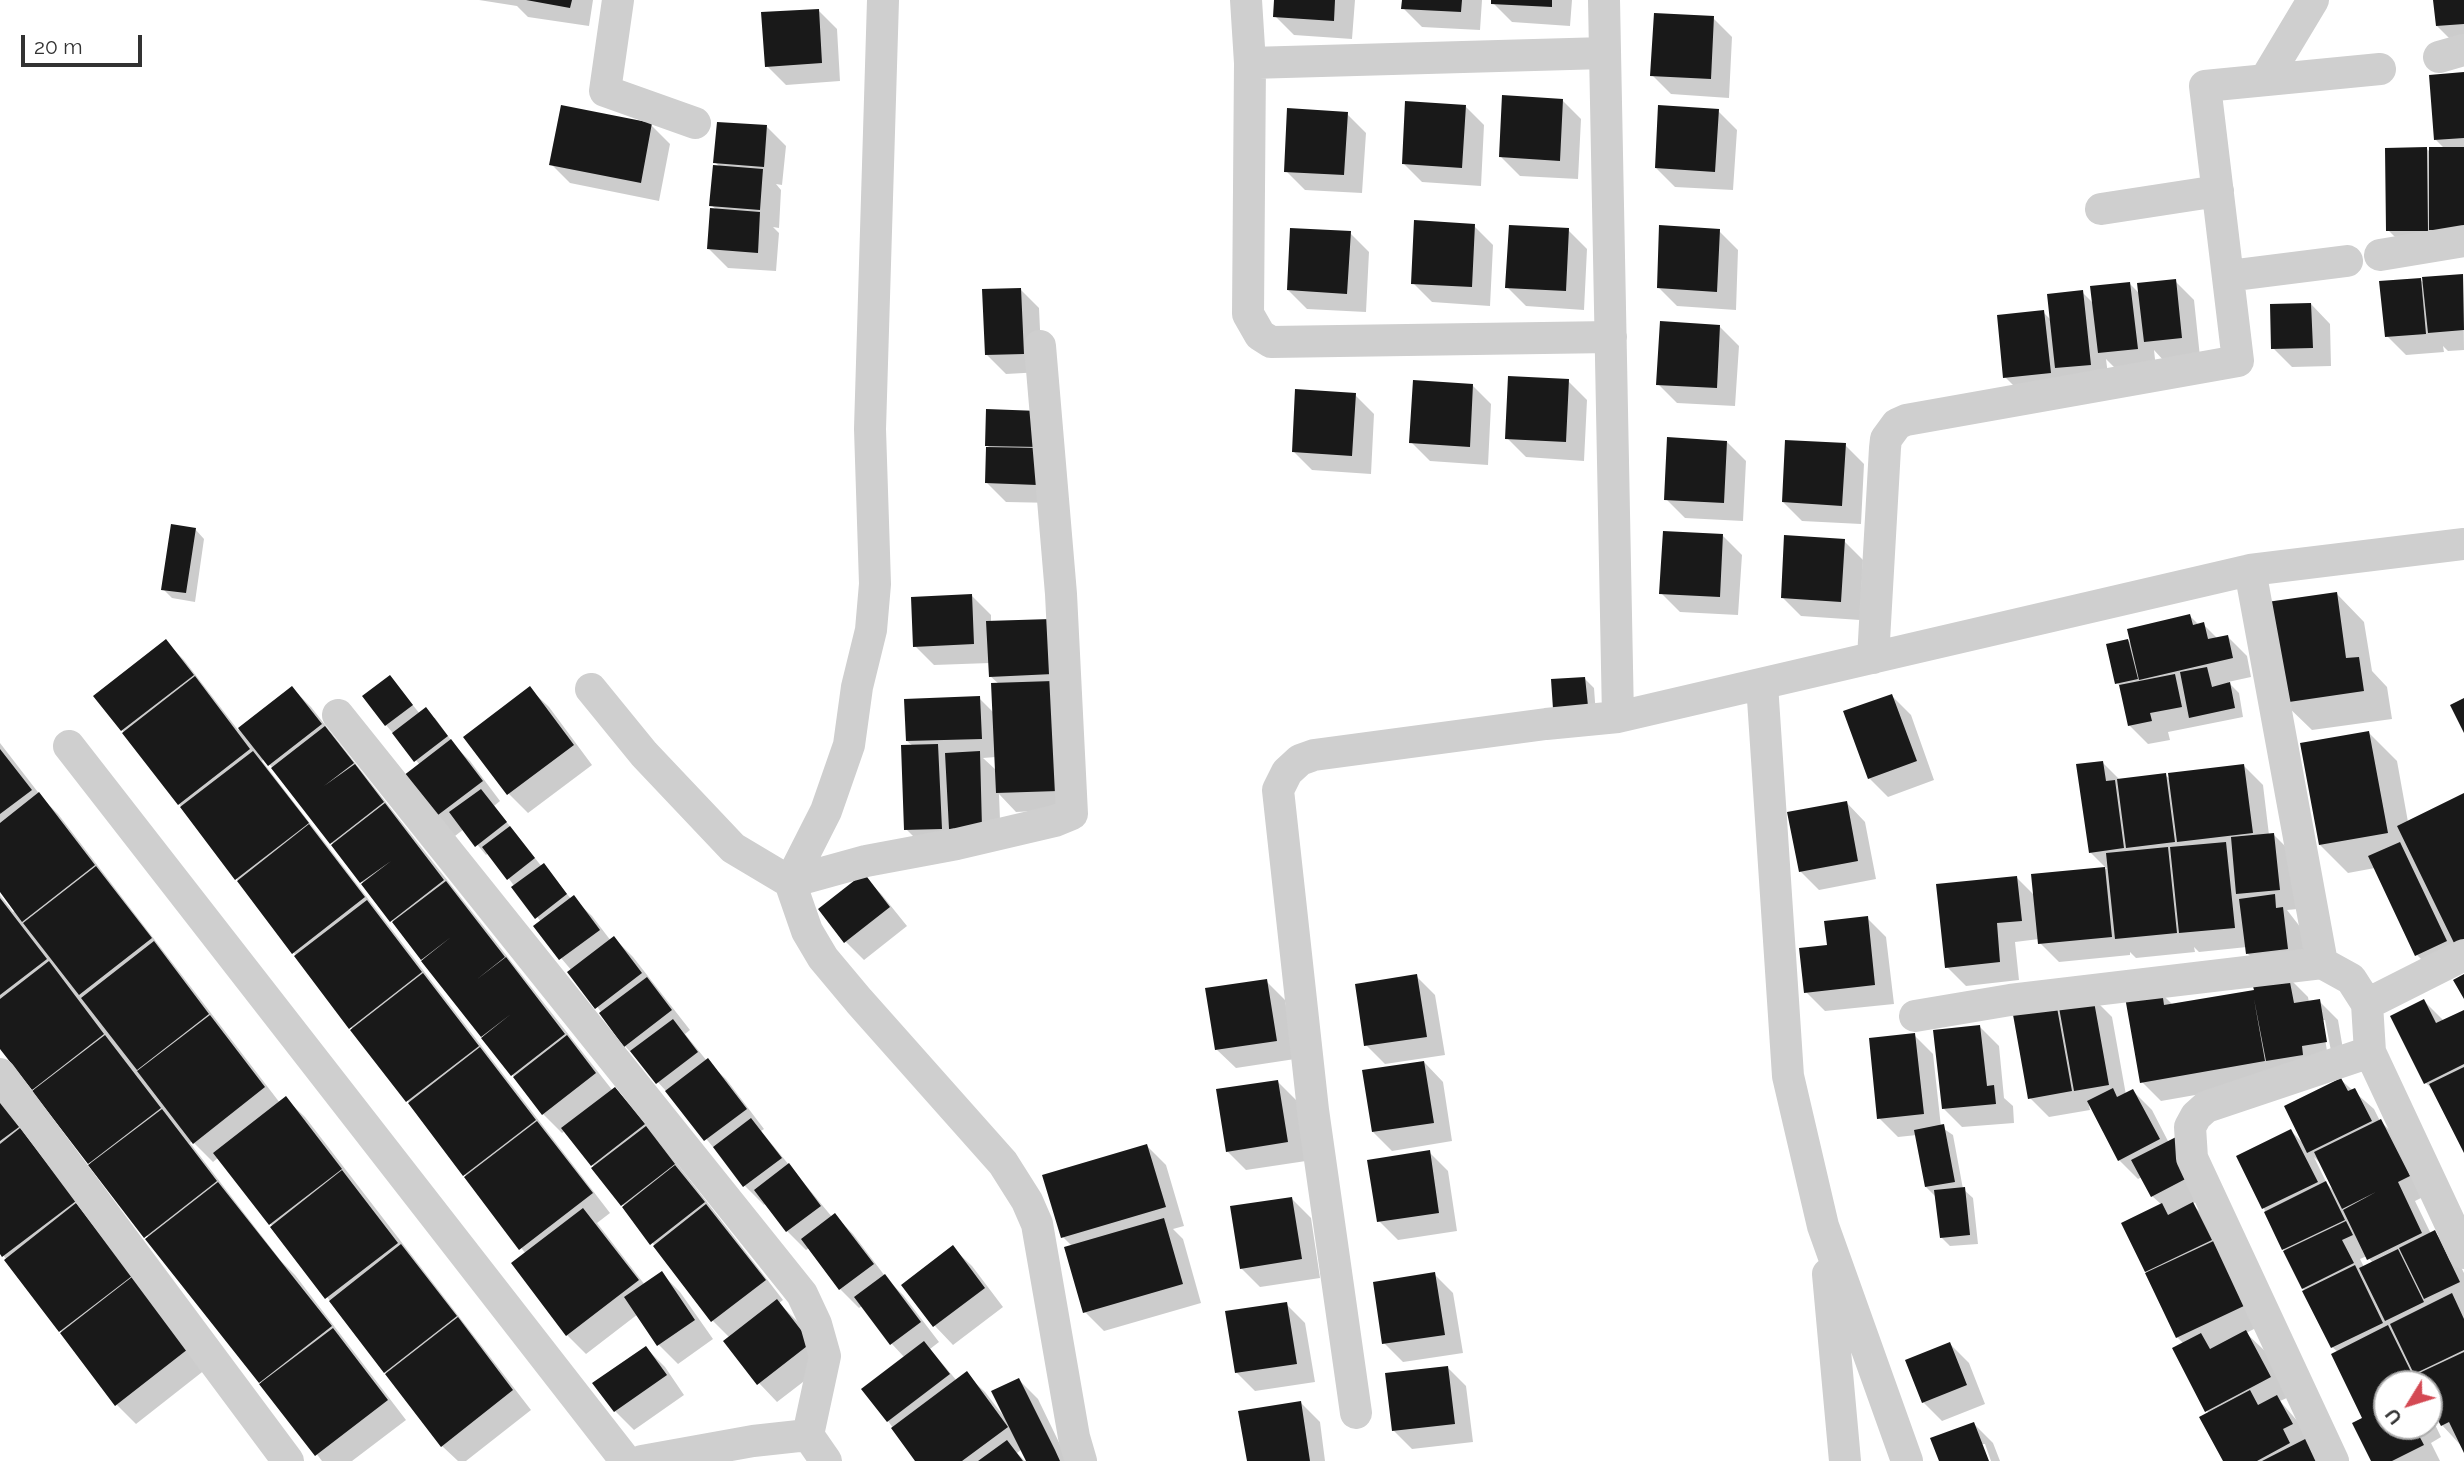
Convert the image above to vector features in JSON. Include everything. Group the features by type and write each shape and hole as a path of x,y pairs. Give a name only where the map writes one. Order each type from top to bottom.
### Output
{"street":[{"path":"618,0 605,91 695,122"},
{"path":"790,882 826,811 849,745 857,687 872,630 874,584 870,429 883,0"},
{"path":"1246,0 1250,63 1248,314 1260,335 1271,342 1611,337"},
{"path":"1604,0 1618,716"},
{"path":"2265,80 2313,0"},
{"path":"1250,63 1605,53"},
{"path":"1873,658 1886,439 1897,424 1906,420 2238,361 2205,86 2380,69"},
{"path":"2101,208 2218,191"},
{"path":"2381,256 2464,241"},
{"path":"2228,276 2347,261"},
{"path":"790,882 866,861 1035,826 1072,814 1061,594 1040,346"},
{"path":"1356,1413 1313,1110 1278,790 1287,772 1300,760 1314,755 1618,716 2249,570 2464,544"},
{"path":"2249,570 2322,963"},
{"path":"1762,684 1788,1076 1824,1226 1907,1461"},
{"path":"591,689 644,754 733,848 790,882 807,931 823,958 1003,1163 1027,1200 1037,1224 1074,1437 1081,1461"},
{"path":"338,715 802,1294 816,1324 825,1356 808,1435 826,1461"},
{"path":"69,746 626,1461"},
{"path":"2367,1004 2464,955"},
{"path":"1915,1016 2010,1000 2322,963 2351,979 2367,1004 2370,1052 2464,1253"},
{"path":"2333,1461 2192,1158 2190,1128 2196,1116 2206,1107 2370,1052"},
{"path":"0,1074 288,1461"},
{"path":"1824,1226 1845,1461"},
{"path":"642,1461 753,1440 808,1435"}],"building":[{"path":"526,0 572,0 570,8"},
{"path":"1274,0 1335,0 1334,21 1273,17"},
{"path":"1402,0 1462,0 1461,12 1401,9"},
{"path":"1491,0 1552,0 1552,7 1491,4"},
{"path":"2433,0 2464,0 2464,24 2436,26"},
{"path":"819,9 822,63 765,67 761,12"},
{"path":"1654,13 1714,16 1711,79 1650,76"},
{"path":"2464,72 2464,138 2434,140 2429,75"},
{"path":"1502,95 1563,99 1560,161 1499,157"},
{"path":"1405,101 1466,105 1462,168 1402,164"},
{"path":"561,105 652,123 641,183 549,165"},
{"path":"1658,105 1719,109 1715,172 1655,168"},
{"path":"1287,108 1348,112 1344,175 1284,172"},
{"path":"717,122 767,125 764,167 713,163"},
{"path":"2427,147 2428,231 2386,231 2385,148"},
{"path":"2429,147 2464,147 2464,230 2429,230"},
{"path":"713,165 763,169 760,210 709,206"},
{"path":"710,208 760,212 758,253 707,249"},
{"path":"1414,220 1475,224 1472,287 1411,284"},
{"path":"1509,225 1569,228 1566,291 1505,288"},
{"path":"1659,225 1720,229 1717,292 1657,288"},
{"path":"1290,228 1351,231 1347,294 1287,290"},
{"path":"2463,274 2464,330 2428,333 2422,277"},
{"path":"2421,278 2426,334 2385,337 2379,281"},
{"path":"2176,279 2182,338 2144,342 2137,283"},
{"path":"2130,282 2138,349 2098,353 2090,286"},
{"path":"1021,288 1024,354 985,355 982,289"},
{"path":"2083,290 2091,365 2055,368 2047,294"},
{"path":"2311,303 2313,348 2271,349 2270,304"},
{"path":"2044,310 2051,373 2003,378 1997,315"},
{"path":"1660,321 1720,325 1717,388 1656,385"},
{"path":"1508,376 1569,379 1566,442 1505,439"},
{"path":"1413,380 1473,384 1470,447 1409,443"},
{"path":"1295,389 1356,393 1352,456 1292,452"},
{"path":"986,409 1039,411 1038,447 985,446"},
{"path":"1667,437 1727,441 1724,503 1664,500"},
{"path":"1785,440 1846,443 1842,506 1782,502"},
{"path":"986,447 1038,448 1037,485 985,483"},
{"path":"171,524 196,528 186,593 161,590"},
{"path":"1663,531 1723,534 1720,597 1659,594"},
{"path":"1784,535 1845,539 1841,602 1781,598"},
{"path":"2337,592 2346,658 2359,657 2364,691 2282,703 2267,602"},
{"path":"972,594 974,644 913,647 911,597"},
{"path":"2190,614 2193,625 2204,622 2208,639 2228,635 2233,658 2139,680 2127,629"},
{"path":"1051,619 1053,674 989,677 986,621"},
{"path":"166,639 194,675 121,731 93,696"},
{"path":"2128,639 2138,679 2115,684 2106,644"},
{"path":"2207,667 2212,687 2230,682 2235,708 2189,718 2180,672"},
{"path":"2175,674 2182,707 2150,713 2152,721 2128,726 2119,685"},
{"path":"390,675 413,705 385,726 362,696"},
{"path":"195,676 250,749 178,805 122,733"},
{"path":"1585,677 1588,706 1553,709 1551,679"},
{"path":"1053,681 1058,791 996,793 991,683"},
{"path":"292,686 322,724 268,766 238,728"},
{"path":"530,686 574,745 507,795 463,737"},
{"path":"1892,694 1917,761 1868,779 1843,711"},
{"path":"980,696 982,739 906,741 904,699"},
{"path":"2464,698 2464,733 2450,705"},
{"path":"426,707 448,736 414,762 392,733"},
{"path":"325,726 354,763 324,786 355,764 384,802 330,844 271,768"},
{"path":"2369,731 2388,833 2319,845 2300,743"},
{"path":"451,739 483,781 434,818 403,776"},
{"path":"938,744 942,829 904,830 901,745"},
{"path":"0,749 32,790 0,814"},
{"path":"253,751 309,823 235,880 180,807"},
{"path":"980,751 982,828 949,829 945,753"},
{"path":"2103,761 2106,781 2115,780 2124,848 2089,853 2076,764"},
{"path":"2244,764 2253,833 2177,842 2168,773"},
{"path":"2166,773 2175,842 2126,848 2117,779"},
{"path":"481,789 507,822 475,847 449,812"},
{"path":"39,792 95,865 22,922 0,892 0,823"},
{"path":"2464,793 2464,940 2455,945 2397,826"},
{"path":"1847,801 1858,861 1799,872 1787,812"},
{"path":"385,803 444,880 390,922 361,884 391,861 360,883 331,845"},
{"path":"309,824 365,897 292,954 237,881"},
{"path":"510,826 535,858 507,880 482,847"},
{"path":"2274,833 2280,890 2236,894 2231,837"},
{"path":"2226,842 2235,928 2179,933 2170,847"},
{"path":"2400,842 2447,941 2415,956 2368,856"},
{"path":"2168,847 2177,933 2115,939 2106,853"},
{"path":"544,863 567,894 535,919 511,887"},
{"path":"96,866 152,938 79,995 23,923"},
{"path":"2105,867 2112,937 2038,944 2031,874"},
{"path":"864,873 890,907 844,943 818,909"},
{"path":"2017,876 2022,921 1997,923 2000,962 1945,968 1936,884"},
{"path":"446,881 505,957 476,980 506,957 565,1034 511,1076 481,1038 511,1014 481,1037 421,961 451,937 421,960 392,922"},
{"path":"2275,894 2276,908 2283,907 2288,949 2246,954 2239,899"},
{"path":"574,895 600,930 559,960 533,926"},
{"path":"0,898 47,959 0,995"},
{"path":"367,900 422,972 349,1029 294,956"},
{"path":"1868,916 1875,985 1804,993 1799,948 1827,945 1824,921"},
{"path":"614,936 642,973 595,1009 567,972"},
{"path":"154,941 209,1014 137,1070 81,998"},
{"path":"49,961 104,1034 32,1090 0,1049 0,999"},
{"path":"423,973 479,1046 406,1102 350,1030"},
{"path":"1417,974 1427,1037 1364,1046 1355,984"},
{"path":"2464,974 2464,999 2453,980"},
{"path":"647,977 672,1010 624,1047 599,1013"},
{"path":"2289,977 2294,1003 2320,999 2327,1042 2302,1046 2303,1055 2266,1061 2254,999 2265,1061 2140,1083 2125,997 2162,991 2164,1005 2254,990 2252,983"},
{"path":"1267,979 1277,1041 1215,1050 1205,988"},
{"path":"2093,996 2109,1085 2074,1091 2058,1002"},
{"path":"2424,999 2436,1023 2464,1010 2464,1064 2424,1084 2390,1016"},
{"path":"2056,1002 2072,1091 2028,1099 2012,1009"},
{"path":"210,1015 265,1087 193,1144 137,1071"},
{"path":"673,1019 698,1052 656,1084 630,1051"},
{"path":"1980,1025 1987,1086 1994,1085 1996,1104 1942,1109 1933,1030"},
{"path":"1915,1033 1924,1114 1877,1119 1869,1038"},
{"path":"105,1035 161,1108 88,1164 32,1091"},
{"path":"567,1035 596,1073 542,1115 513,1077"},
{"path":"480,1047 536,1120 463,1176 408,1103"},
{"path":"708,1058 747,1109 704,1141 665,1091"},
{"path":"1424,1061 1434,1123 1372,1132 1362,1070"},
{"path":"2464,1067 2464,1153 2429,1084"},
{"path":"2341,1078 2348,1091 2355,1088 2372,1121 2307,1153 2284,1106"},
{"path":"1278,1080 1288,1142 1226,1152 1216,1089"},
{"path":"615,1087 645,1124 591,1166 561,1128"},
{"path":"2113,1088 2117,1097 2133,1089 2160,1139 2118,1161 2087,1101"},
{"path":"286,1096 342,1169 269,1225 213,1153"},
{"path":"0,1103 19,1127 0,1141"},
{"path":"162,1109 217,1181 144,1238 88,1165"},
{"path":"751,1118 782,1158 743,1187 713,1147"},
{"path":"2381,1119 2410,1176 2398,1182 2422,1233 2367,1260 2343,1210 2376,1192 2342,1209 2314,1152"},
{"path":"537,1121 593,1193 519,1250 464,1177"},
{"path":"1944,1124 1955,1182 1925,1187 1914,1130"},
{"path":"646,1126 675,1164 621,1206 591,1168"},
{"path":"20,1128 76,1201 2,1257 0,1144"},
{"path":"2291,1129 2318,1182 2262,1209 2236,1156"},
{"path":"2176,1137 2195,1174 2151,1197 2131,1160"},
{"path":"1147,1144 1166,1207 1061,1238 1042,1175"},
{"path":"1430,1150 1439,1213 1377,1222 1367,1160"},
{"path":"789,1163 821,1206 786,1232 754,1190"},
{"path":"675,1165 705,1202 650,1245 622,1207"},
{"path":"342,1170 398,1243 325,1299 270,1227"},
{"path":"2326,1181 2345,1220 2282,1250 2264,1212"},
{"path":"218,1182 332,1326 259,1383 145,1239"},
{"path":"1965,1187 1970,1235 1940,1238 1934,1190"},
{"path":"1292,1197 1302,1259 1240,1269 1230,1206"},
{"path":"2193,1202 2212,1240 2145,1272 2121,1223 2162,1203 2168,1215"},
{"path":"76,1203 132,1276 59,1332 4,1260"},
{"path":"706,1204 766,1280 711,1322 653,1246"},
{"path":"583,1208 639,1280 566,1336 511,1263"},
{"path":"835,1213 874,1264 839,1290 801,1239"},
{"path":"1164,1218 1183,1284 1083,1313 1064,1247"},
{"path":"2346,1221 2353,1235 2342,1240 2354,1263 2302,1289 2283,1251"},
{"path":"2435,1230 2460,1282 2424,1299 2399,1248"},
{"path":"2220,1238 2246,1305 2176,1338 2145,1273"},
{"path":"401,1244 457,1316 384,1373 329,1301"},
{"path":"953,1245 985,1288 933,1327 901,1285"},
{"path":"2398,1249 2424,1302 2385,1321 2359,1268"},
{"path":"2355,1265 2383,1323 2331,1348 2302,1291"},
{"path":"662,1271 695,1320 657,1346 624,1297"},
{"path":"1435,1272 1445,1335 1382,1344 1373,1282"},
{"path":"885,1274 921,1322 890,1345 854,1297"},
{"path":"132,1277 188,1349 115,1406 60,1333"},
{"path":"2452,1293 2464,1319 2464,1350 2422,1370 2412,1370 2390,1324"},
{"path":"777,1299 811,1343 757,1385 723,1341"},
{"path":"1287,1302 1297,1364 1235,1373 1225,1311"},
{"path":"458,1317 513,1390 441,1447 385,1374"},
{"path":"2388,1325 2410,1370 2373,1370 2373,1440 2421,1440 2424,1445 2392,1461 2371,1461 2352,1423 2362,1418 2331,1354"},
{"path":"333,1328 388,1400 315,1456 259,1384"},
{"path":"2246,1330 2271,1377 2205,1412 2172,1348 2201,1333 2210,1349"},
{"path":"924,1341 950,1374 887,1422 861,1389"},
{"path":"1950,1342 1967,1385 1922,1403 1905,1360"},
{"path":"646,1346 667,1375 614,1412 592,1383"},
{"path":"2464,1352 2464,1453 2449,1422 2443,1425 2443,1370 2426,1370"},
{"path":"1448,1366 1455,1424 1392,1431 1385,1373"},
{"path":"967,1371 1008,1427 962,1461 915,1461 891,1428"},
{"path":"1019,1378 1060,1461 1026,1461 991,1391"},
{"path":"2250,1390 2258,1405 2277,1395 2293,1424 2283,1429 2290,1443 2257,1461 2223,1461 2199,1417"},
{"path":"1301,1401 1310,1461 1247,1461 1238,1411"},
{"path":"1974,1422 1989,1461 1939,1461 1930,1438"},
{"path":"2311,1436 2324,1461 2262,1461"},
{"path":"1007,1440 1023,1461 978,1461"}]}
